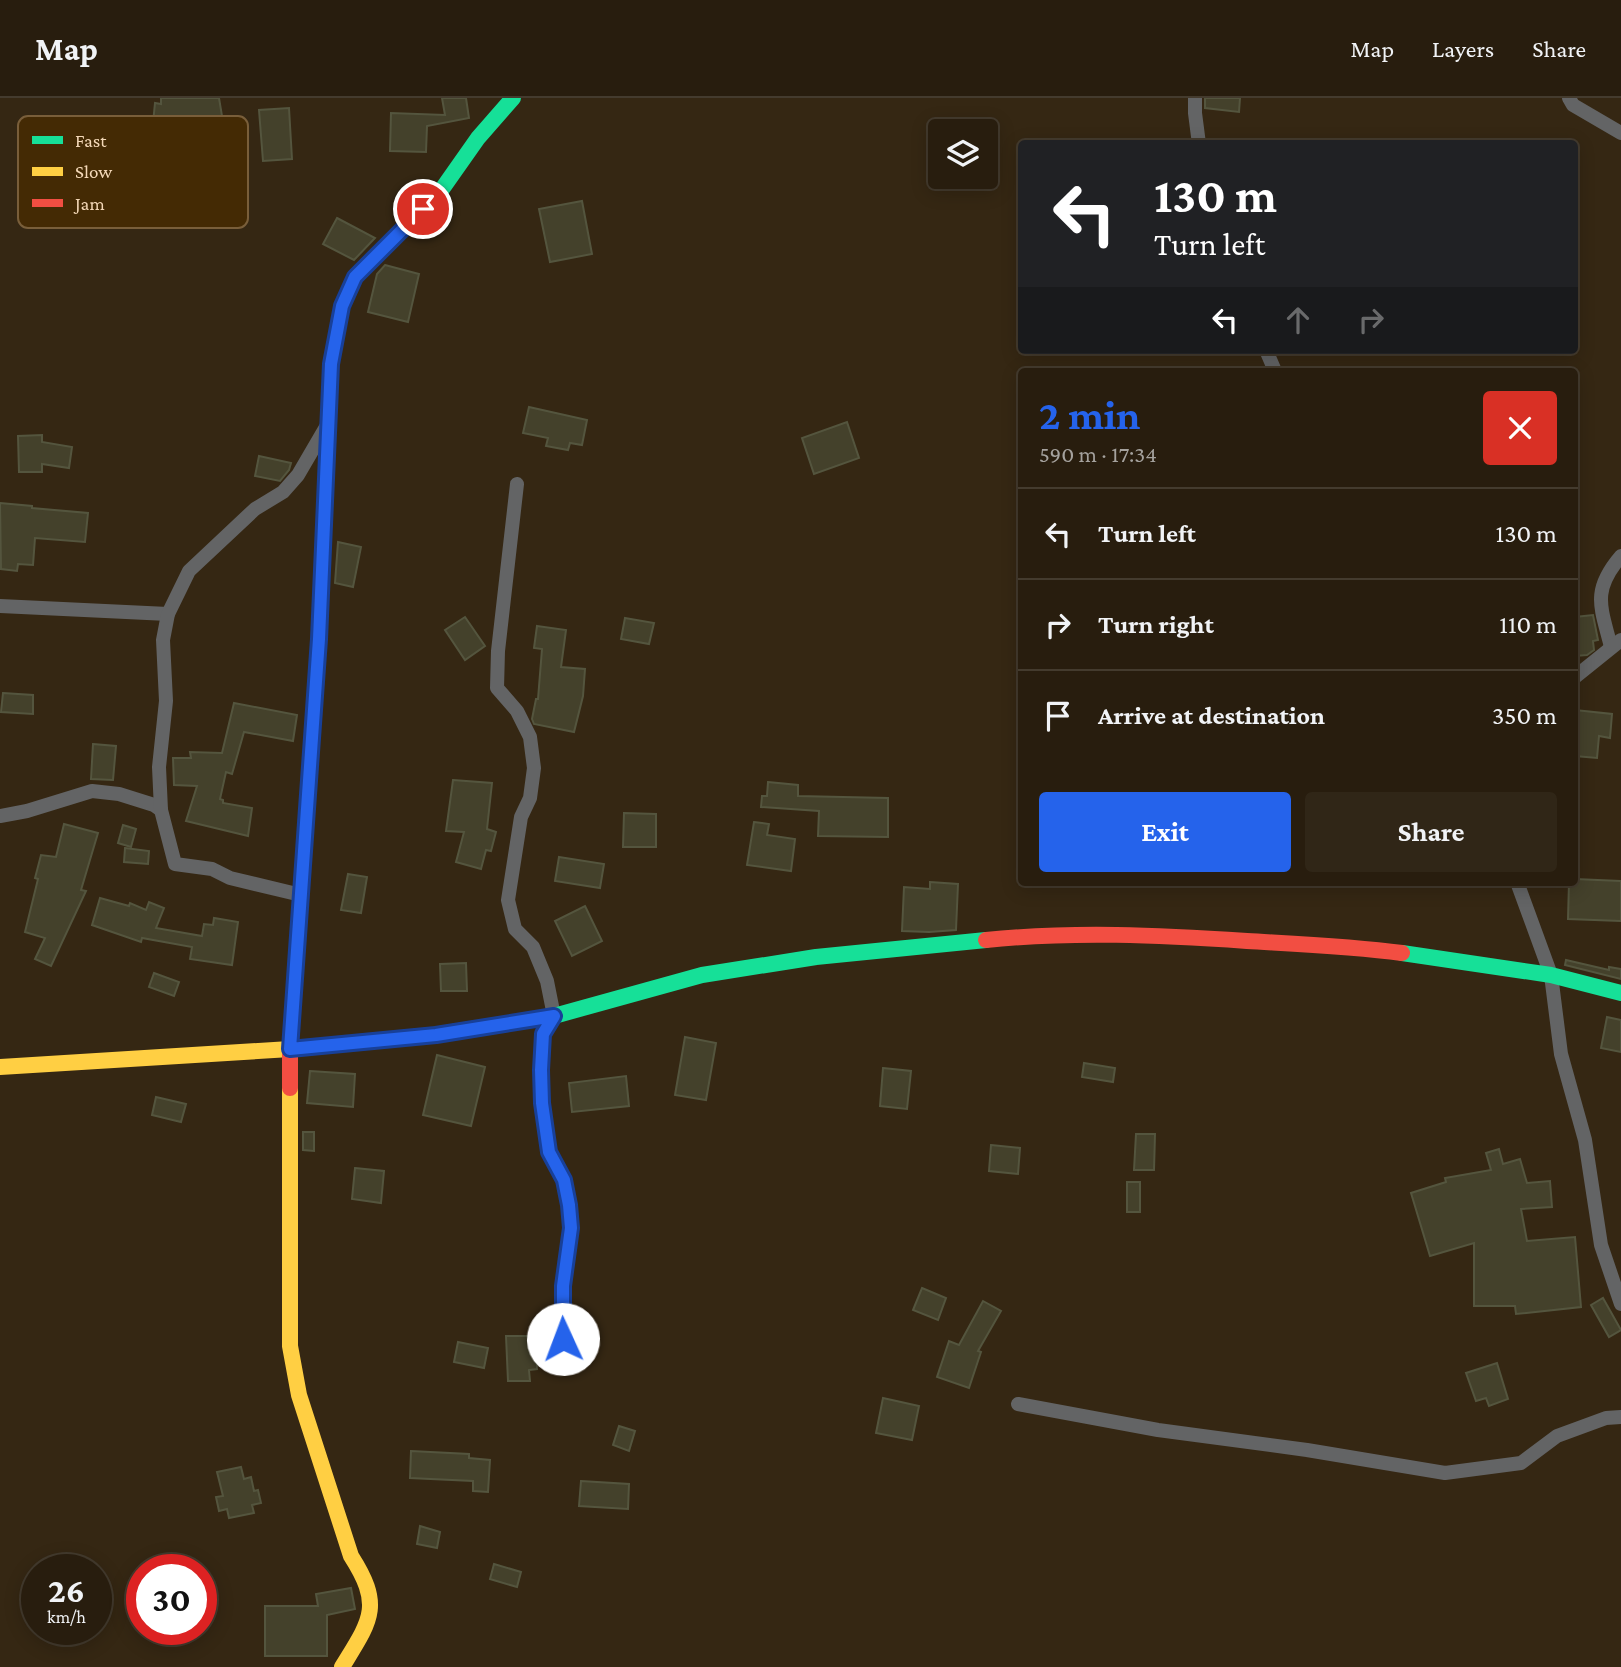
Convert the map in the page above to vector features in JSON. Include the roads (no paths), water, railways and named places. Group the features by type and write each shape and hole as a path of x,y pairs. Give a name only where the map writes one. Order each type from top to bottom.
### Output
{"street":[{"path":"342,1667 372,1612 373,1600 362,1572 351,1556 293,1371 290,1346 290,1049 319,639 327,426 333,352 342,306 355,277 440,192 478,138 513,98"},
{"path":"1195,98 1199,140"},
{"path":"1569,98 1573,106 1621,133"},
{"path":"301,895 230,878 212,869 175,864 161,810 159,767 166,701 163,640 168,614 189,571 255,509 283,492 298,475 327,426"},
{"path":"517,484 498,651 497,688 517,711 530,737 534,768 530,798 521,817 508,900 515,929 533,947 554,1016 543,1034 541,1070 542,1103 549,1152 564,1180 571,1228 563,1286 563,1339"},
{"path":"1578,675 1616,644 1600,601 1606,573 1621,556"},
{"path":"0,606 168,614"},
{"path":"0,816 27,811 92,791 119,794 154,805 161,810"},
{"path":"1518,886 1551,975 1561,1054 1586,1140 1601,1245 1621,1304"},
{"path":"0,1067 290,1049 436,1035 554,1016 702,975 816,957 1042,934 1143,934 1366,948 1551,975 1621,993"},
{"path":"1018,1404 1158,1430 1307,1450 1445,1473 1521,1463 1557,1436 1606,1418 1621,1417"}]}
